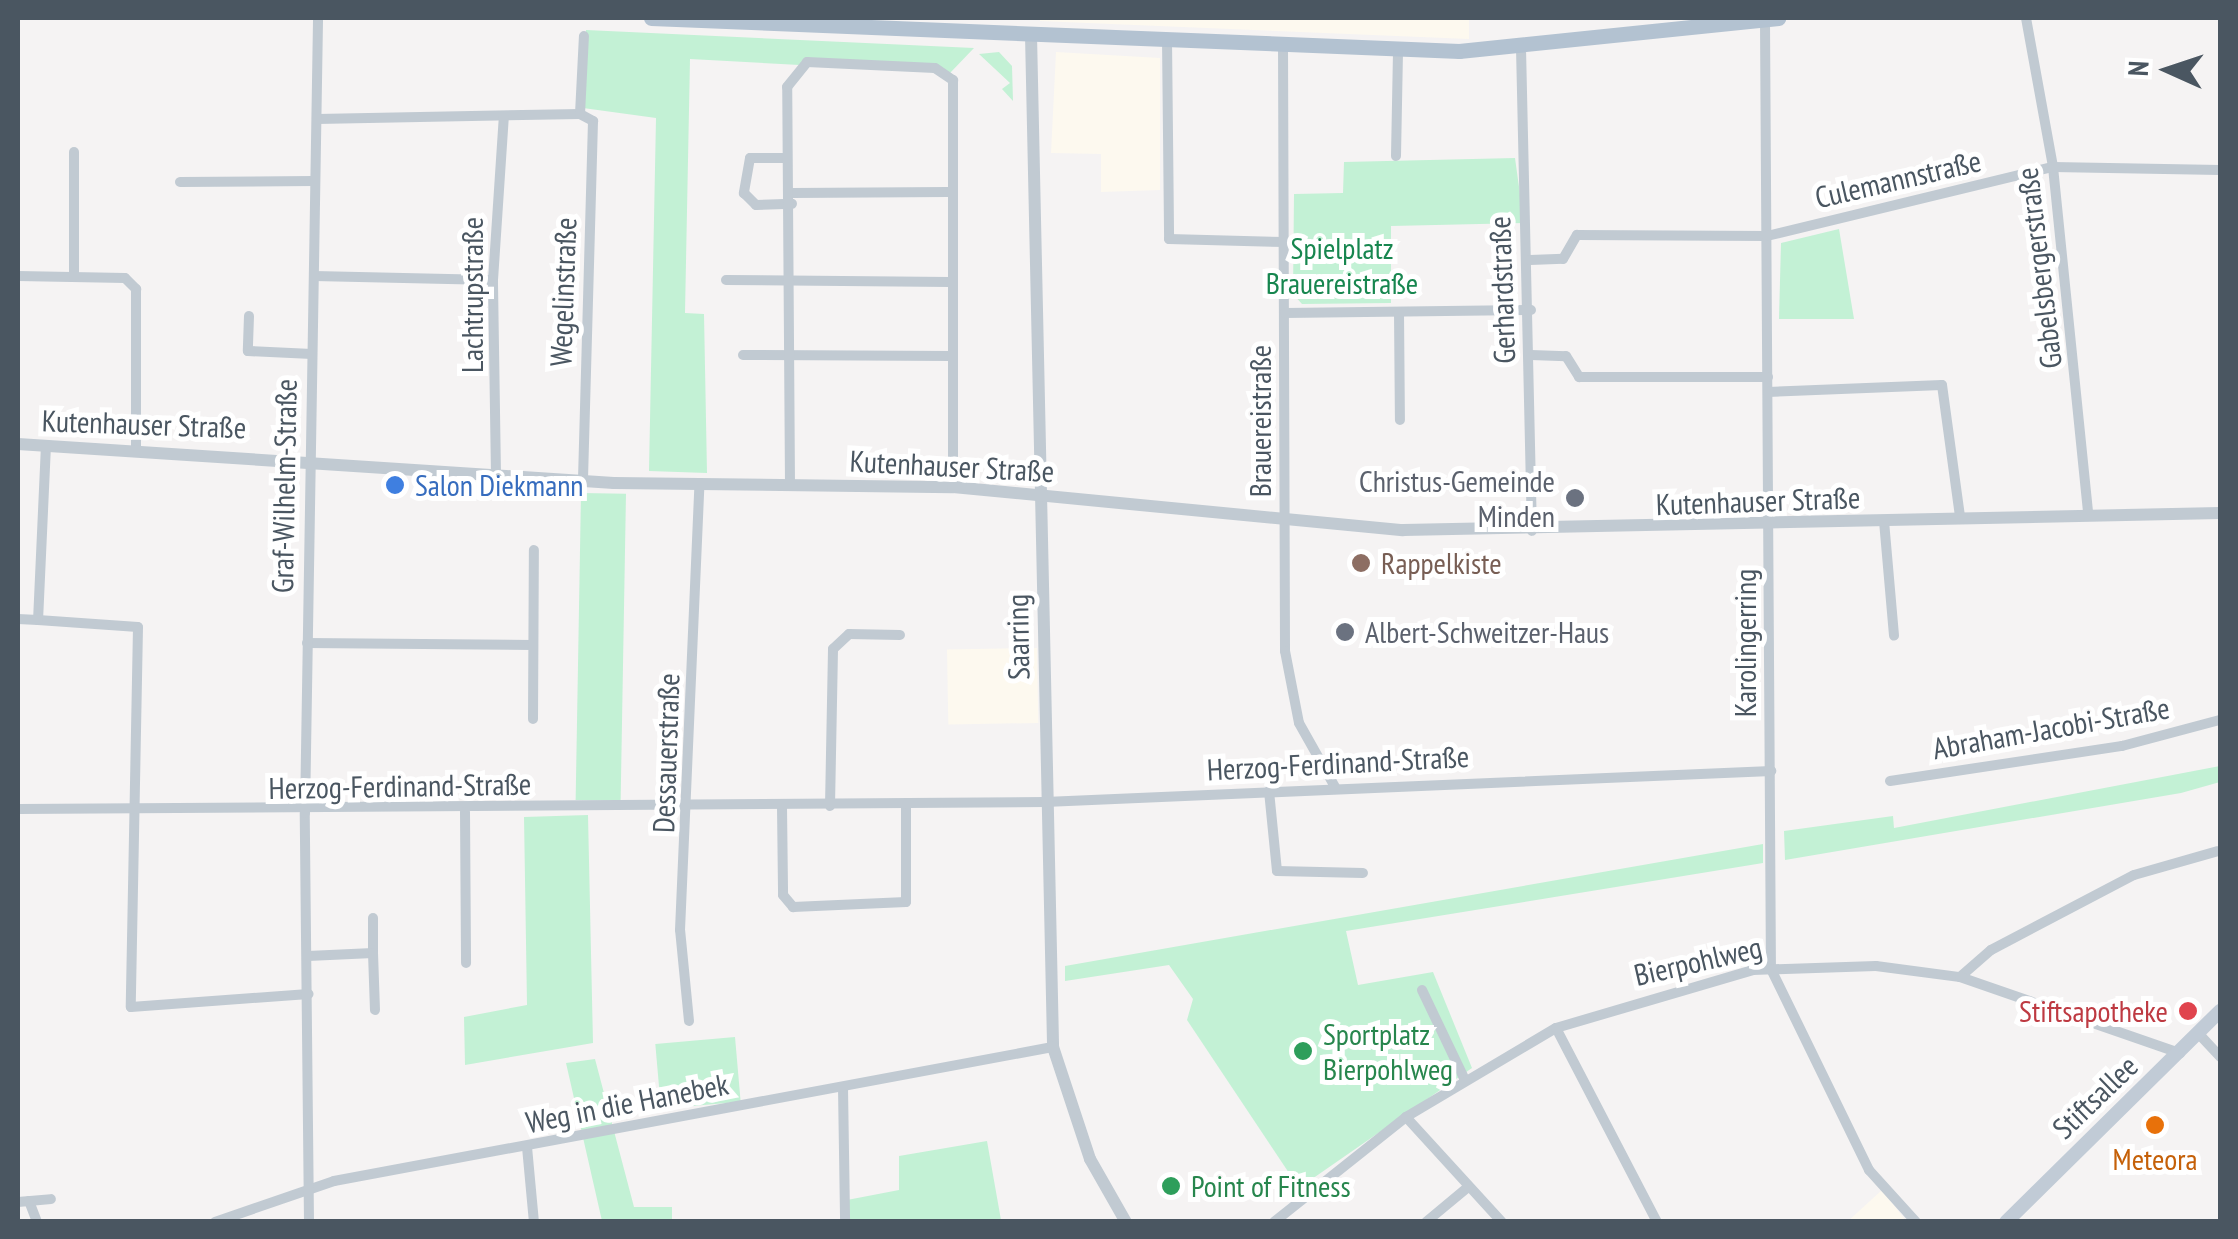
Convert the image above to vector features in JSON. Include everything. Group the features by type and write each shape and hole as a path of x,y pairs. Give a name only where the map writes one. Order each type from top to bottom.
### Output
{"main road":[{"path":"650,18 1398,48 1520,48 1771,20"},
{"name":"Stiftsallee","path":"2006,1222 2220,1011"}],"street":[{"name":"Graf-Wilhelm-Straße","path":"309,1222 304,813 318,18"},
{"path":"1031,35 1032,18"},
{"name":"Gabelsbergerstraße","path":"2026,18 2054,168 2088,514"},
{"name":"Karolingerring","path":"1771,20 1767,236 1771,969 1869,1170 1916,1222"},
{"name":"Saarring","path":"1031,35 1053,1047 1090,1159 1126,1222"},
{"path":"316,119 580,114 584,36"},
{"path":"1167,39 1169,239 1285,242"},
{"name":"Brauereistraße","path":"1283,44 1284,520 1290,689 1335,787"},
{"path":"1396,156 1398,48"},
{"name":"Gerhardstraße","path":"1520,48 1530,260 1532,530"},
{"path":"790,485 792,199 786,158 788,77 798,64 936,68 956,89 948,192 953,488"},
{"name":"Wegelinstraße","path":"580,114 593,121 582,482"},
{"name":"Lachtrupstraße","path":"496,475 494,280 504,116"},
{"path":"74,152 74,278"},
{"path":"786,158 750,158 744,193 756,205 792,199 948,192"},
{"name":"Culemannstraße","path":"1530,260 1563,259 1577,236 1767,236 2054,168 2220,170"},
{"path":"180,182 313,181"},
{"path":"18,276 125,278 136,289 136,448"},
{"path":"314,276 494,280"},
{"path":"726,280 950,282"},
{"path":"1284,313 1531,310"},
{"path":"1399,312 1400,420"},
{"path":"249,316 248,351 312,354"},
{"path":"743,354 951,356"},
{"path":"1531,355 1566,356 1578,377 1768,378"},
{"path":"1768,392 1942,385 1960,517"},
{"name":"Kutenhauser Straße","path":"18,444 309,457 582,482 953,488 1041,493 1284,520 1532,530 1770,528 1960,517 2220,513"},
{"path":"38,620 46,445"},
{"name":"Dessauerstraße","path":"689,1020 680,930 691,808 700,486"},
{"name":"Kutenhauser Straße","path":"1884,521 1894,636"},
{"path":"533,719 534,550"},
{"path":"18,619 138,627 131,812 131,1007 194,1007 308,994"},
{"path":"830,806 833,649 849,634 900,635"},
{"path":"306,643 533,644"},
{"name":"Abraham-Jacobi-Straße","path":"1890,781 2122,746 2220,720"},
{"name":"Herzog-Ferdinand-Straße","path":"18,808 304,813 906,805 1772,771"},
{"path":"1270,791 1277,871 1363,873"},
{"path":"782,807 786,904 829,906 906,902 906,805"},
{"path":"464,812 466,963"},
{"path":"1960,977 1991,950 2134,875 2218,851"},
{"path":"372,918 375,1010"},
{"path":"308,956 373,953"},
{"name":"Bierpohlweg","path":"1274,1222 1406,1117 1556,1028 1771,969 1876,966 1960,977 2180,1052"},
{"path":"1422,990 1465,1080"},
{"path":"1556,1028 1657,1222"},
{"path":"2198,1033 2220,1057"},
{"name":"Weg in die Hanebek","path":"215,1222 310,1188 1053,1047"},
{"path":"843,1088 845,1222"},
{"path":"1406,1117 1502,1222"},
{"path":"527,1148 534,1222"},
{"path":"1426,1222 1468,1187"},
{"path":"37,1222 23,1202 51,1199"}],"shaded area":[{"path":"1469,18 1469,39 1040,21"},
{"path":"1056,52 1160,58 1160,190 1101,192 1101,154 1051,153"},
{"path":"1037,648 1038,723 948,725 947,650"},
{"path":"1882,1190 1906,1221 1847,1222"}],"green space":[{"path":"586,30 974,48 950,73 690,59 685,313 704,314 707,473 649,471 656,118 583,108"},
{"path":"999,52 1012,66 1013,101 1002,89 1010,83 979,54"},
{"name":"Spielplatz Brauereistraße","path":"1515,158 1524,223 1391,226 1391,303 1302,304 1293,294 1294,194 1343,193 1344,162"},
{"path":"1839,229 1854,319 1779,319 1781,243"},
{"path":"581,493 626,494 621,801 576,800"},
{"path":"2220,766 2220,782 2181,793 1785,860 1784,831 1893,816 1894,828"},
{"path":"588,815 593,1043 465,1065 464,1017 527,1005 524,817"},
{"path":"1763,844 1763,863 1346,931 1358,985 1433,972 1472,1068 1299,1188 1187,1020 1193,999 1169,965 1065,981 1065,966"},
{"path":"735,1037 741,1102 661,1109 655,1044"},
{"path":"595,1059 634,1207 672,1207 672,1221 602,1221 566,1063"},
{"path":"987,1141 1001,1220 847,1221 847,1200 899,1190 899,1156"}],"place":[{"name":"Salon Diekmann","path":"395,485"},
{"name":"Christus-Gemeinde Minden","path":"1575,498"},
{"name":"Rappelkiste","path":"1361,563"},
{"name":"Albert-Schweitzer-Haus","path":"1345,632"},
{"name":"Stiftsapotheke","path":"2188,1011"},
{"name":"Sportplatz Bierpohlweg","path":"1303,1051"},
{"name":"Meteora","path":"2155,1125"},
{"name":"Point of Fitness","path":"1171,1186"}]}
